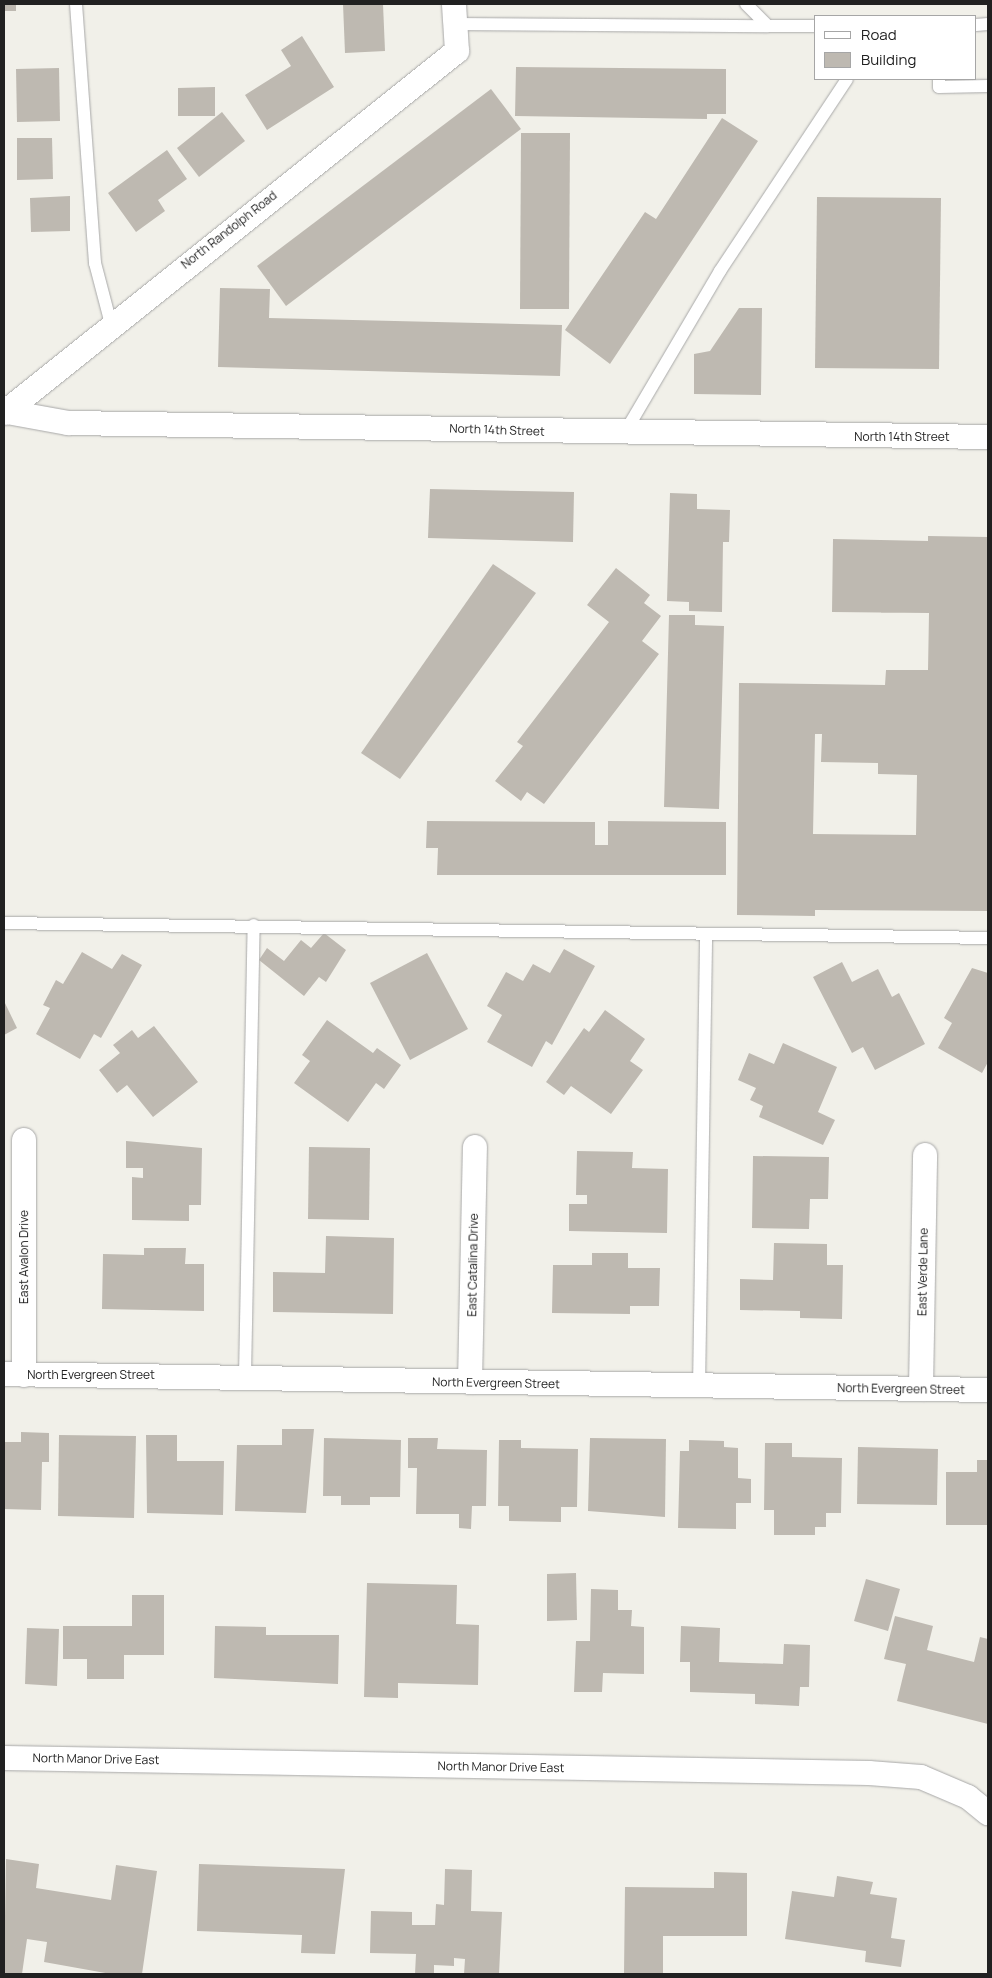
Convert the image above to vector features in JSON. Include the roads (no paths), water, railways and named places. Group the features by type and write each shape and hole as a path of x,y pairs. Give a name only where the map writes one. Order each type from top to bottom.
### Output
{"street":[{"name":"North Randolph Road","path":"5,412 111,324 457,51 455,14"},
{"name":"North 14th Street","path":"5,412 68,423 624,434 988,437"},
{"name":"East Avalon Drive","path":"14,1375 24,1140"},
{"name":"East Catalina Drive","path":"470,1382 476,1147"},
{"name":"East Verde Lane","path":"922,1389 925,1155"},
{"name":"North Evergreen Street","path":"14,1375 245,1376 699,1388 988,1390"},
{"name":"North Manor Drive East","path":"4,1758 870,1773 921,1777 968,1797 988,1813"}],"lane":[{"path":"76,4 94,263 111,324"},
{"path":"746,4 768,26"},
{"path":"455,14 768,26 814,26"},
{"path":"624,434 720,271 846,80"},
{"path":"939,80 939,87 988,86"},
{"path":"4,923 254,925 988,938"},
{"path":"245,1376 254,925"},
{"path":"699,1388 706,934"}]}
